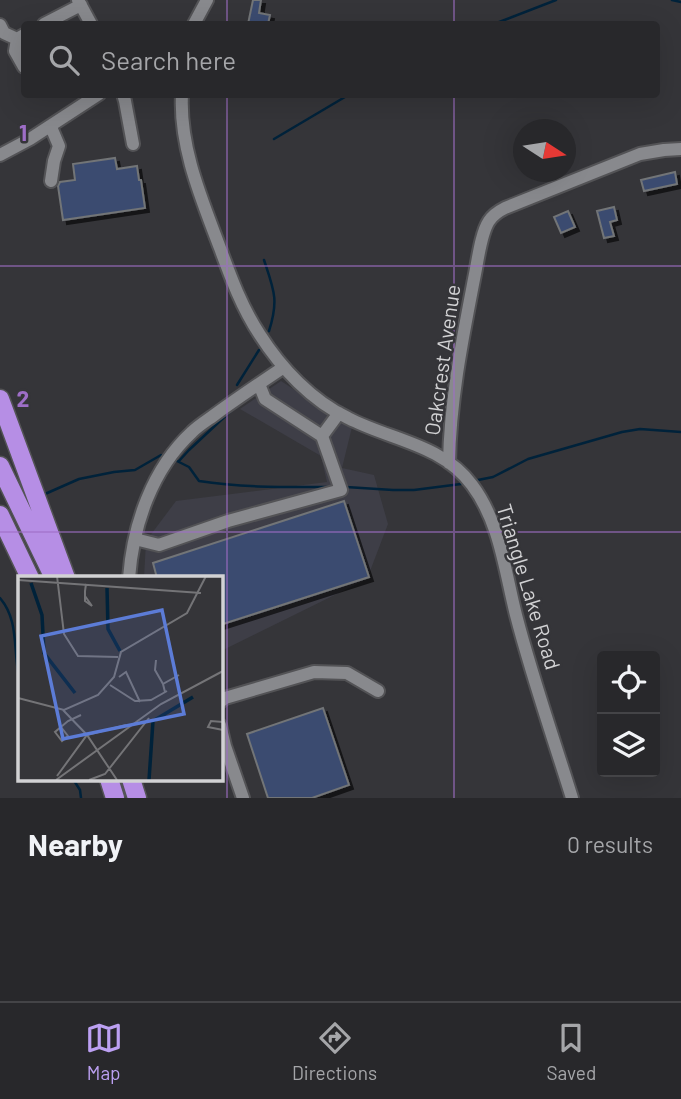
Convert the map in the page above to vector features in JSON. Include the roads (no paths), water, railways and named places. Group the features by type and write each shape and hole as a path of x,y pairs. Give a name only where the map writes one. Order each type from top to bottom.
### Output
{"highway":[{"path":"0,399 65,576"},
{"path":"0,466 53,576"},
{"path":"0,515 29,576"},
{"path":"0,544 20,576"},
{"path":"109,780 115,798"},
{"path":"131,780 137,798"}],"street":[{"path":"196,21 206,0"},
{"path":"49,21 79,2 89,21"},
{"path":"0,25 4,33 21,37 15,51 21,62"},
{"path":"0,155 51,127 93,98"},
{"path":"124,98 133,144"},
{"name":"Triangle Lake Road","path":"182,98 192,170 245,310 260,337 284,367 325,405 348,419 427,449 450,463 475,489 485,505 498,539 516,617 572,798"},
{"path":"51,127 59,146 51,181"},
{"name":"Oakcrest Avenue","path":"450,463 458,356 488,221 506,208 640,154 681,149"},
{"path":"129,576 131,556 145,503 158,476 172,456 192,432 284,367"},
{"path":"135,539 159,545 228,521 341,490 323,439 265,400 259,384"},
{"path":"323,439 339,413"},
{"path":"222,700 314,672 347,673 377,691"},
{"path":"222,733 243,798"}],"waterway":[{"path":"502,21 556,0"},
{"path":"672,0 681,2"},
{"path":"274,139 343,98"},
{"path":"264,260 274,295 274,311 269,331"},
{"path":"237,385 259,350"},
{"path":"179,461 234,408"},
{"path":"478,480 493,477 528,459 622,432 640,429 681,432"},
{"path":"45,494 79,479 135,470 161,455"},
{"path":"177,461 189,467 199,481 249,486 332,487"},
{"path":"346,487 414,490 461,484"},
{"path":"0,598 13,625 18,668"},
{"path":"74,780 80,790 81,798"}]}
